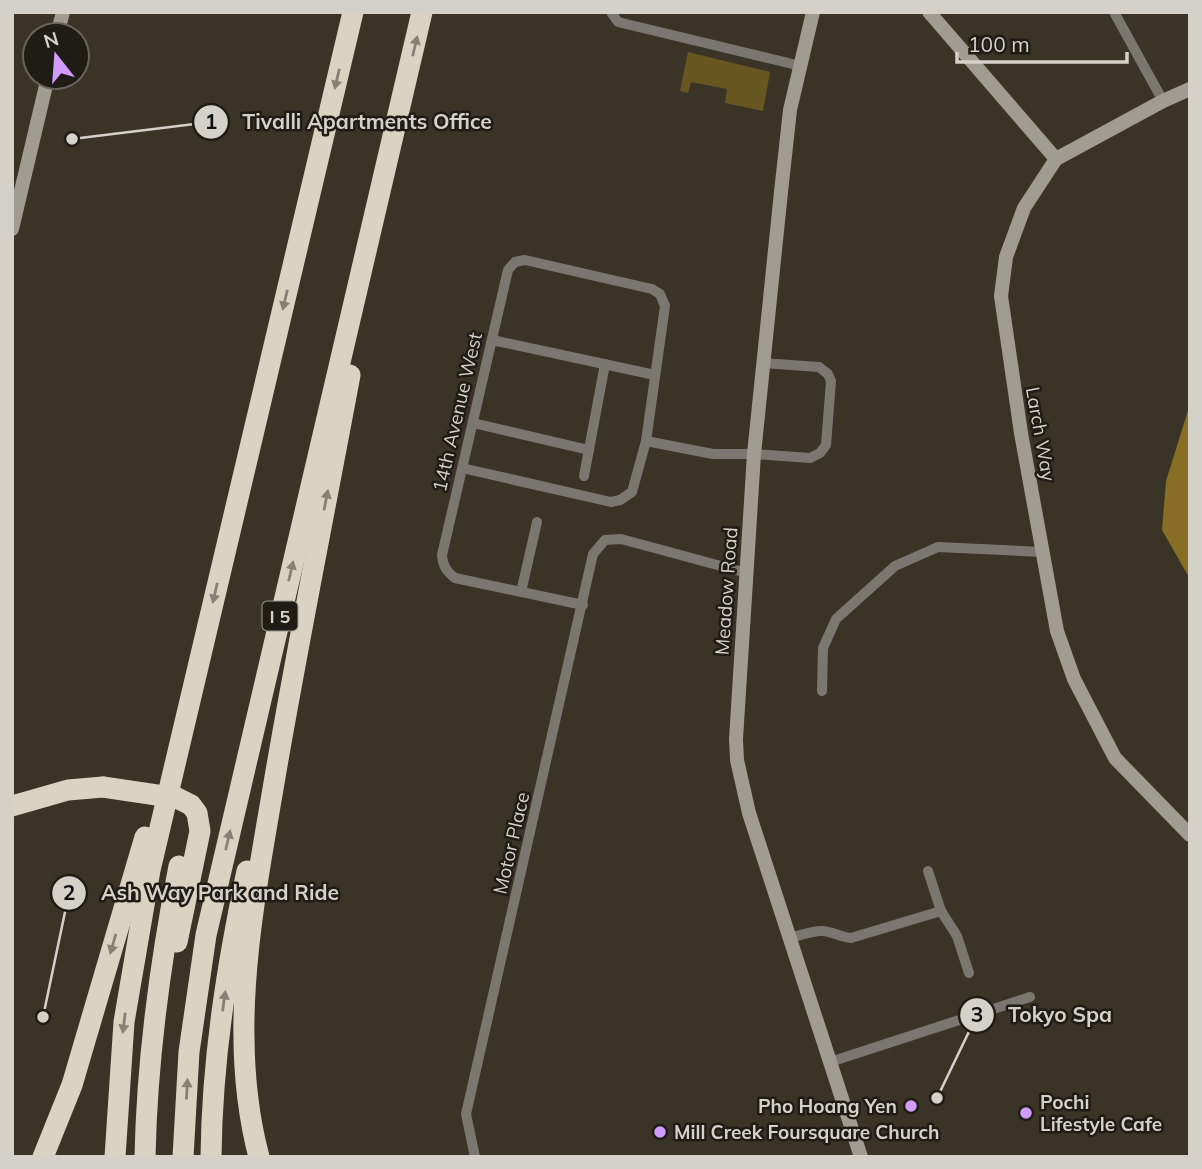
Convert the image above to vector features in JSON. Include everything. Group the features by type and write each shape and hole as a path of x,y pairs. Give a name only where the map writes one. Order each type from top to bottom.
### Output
{"highway":[{"path":"115,1157 119,1069 131,972 150,870 353,12"},
{"name":"I 5","path":"183,1157 189,1052 206,935 422,12"},
{"path":"259,1157 249,1111 245,1068 247,967 290,687 407,80"},
{"path":"211,1157 215,1067 231,948 290,687"},
{"path":"43,1157 72,1086 136,864 186,716"},
{"path":"12,806 68,790 103,788 184,800 191,805 200,822 163,1020 155,1098 154,1157"},
{"path":"145,1157 147,1078 155,1006 186,835 185,816 173,800 164,796"}],"street":[{"path":"611,12 618,22 801,66"},
{"name":"Meadow Road","path":"813,12 790,110 763,363 754,454 736,740 737,760 749,813 861,1157"},
{"path":"929,12 1056,159"},
{"path":"1114,12 1163,101"},
{"name":"Larch Way","path":"1190,89 1056,159 1024,208 1006,257 1001,296 1021,433 1056,631 1090,714 1115,758 1190,835"},
{"path":"13,223 45,91"},
{"name":"14th Avenue West","path":"521,592 455,578 448,572 442,555 508,270 515,262 525,260 652,289 663,299 665,306 655,374"},
{"path":"462,468 611,502 632,492 646,441 655,374 492,340"},
{"path":"646,441 713,454 810,458 820,453 826,445 831,381 828,374 819,367 763,363"},
{"path":"584,476 606,364"},
{"path":"473,423 589,450"},
{"path":"537,522 521,592 583,605"},
{"name":"Motor Place","path":"475,1157 466,1114 593,555 605,540 621,539 747,573"},
{"path":"822,691 823,648 836,619 895,566 938,547 1042,552"},
{"path":"928,871 941,911 957,936 969,973"},
{"path":"789,938 819,931 851,938 941,911"},
{"path":"830,1062 1030,997"}],"shaded area":[{"path":"688,52 770,72 763,111 725,103 727,89 691,82 688,93 680,91"},
{"path":"1190,404 1190,579 1162,530 1166,481"}],"place":[{"name":"Tivalli Apartments Office","path":"72,139"},
{"name":"Ash Way Park and Ride","path":"43,1017"},
{"name":"Tokyo Spa","path":"937,1098"},
{"name":"Pho Hoang Yen","path":"911,1106"},
{"name":"Pochi Lifestyle Cafe","path":"1026,1113"},
{"name":"Mill Creek Foursquare Church","path":"660,1132"}]}
